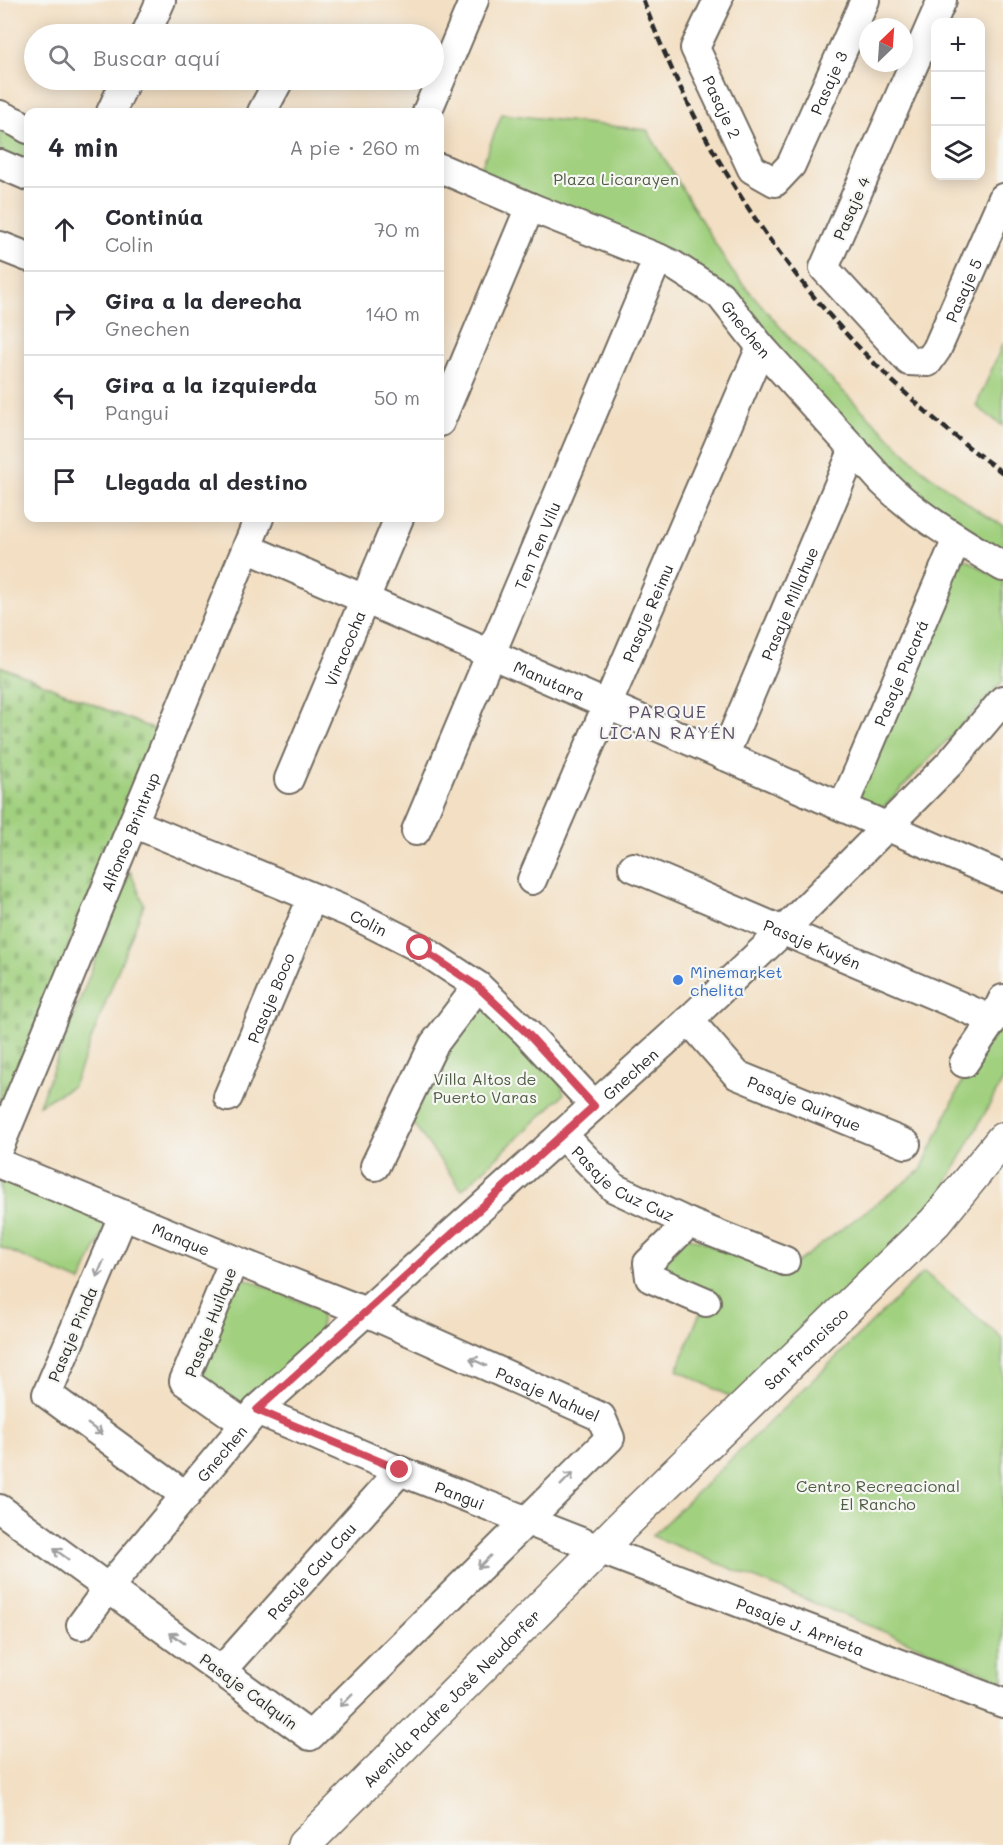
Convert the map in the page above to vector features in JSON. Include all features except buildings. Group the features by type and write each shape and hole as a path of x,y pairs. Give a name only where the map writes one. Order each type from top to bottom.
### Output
{"main road":[{"name":"San Francisco","path":"599,1550 935,1222 1003,1139"},
{"name":"Avenida Padre José Neudorfer","path":"304,1845 599,1550"}],"street":[{"path":"150,24 161,0"},
{"path":"444,71 474,0"},
{"name":"Pasaje 2","path":"718,0 695,48 752,169 774,182 791,165"},
{"name":"Pasaje 3","path":"791,165 866,0"},
{"name":"Pasaje 4","path":"938,349 928,362 909,361 824,268 942,0"},
{"path":"113,108 121,90"},
{"path":"264,108 274,90"},
{"path":"429,108 436,90"},
{"path":"0,115 24,127"},
{"path":"0,165 24,174"},
{"name":"Gnechen","path":"444,170 658,258 720,295 761,347 898,498 937,527 1003,567"},
{"name":"Pasaje 5","path":"938,349 1003,198"},
{"path":"444,412 530,207"},
{"path":"0,246 24,255"},
{"name":"Ten Ten Vilu","path":"416,831 658,258"},
{"name":"Pasaje Reimu","path":"532,880 761,347"},
{"name":"Pasaje Millahue","path":"724,756 854,449"},
{"name":"Alfonso Brintrup","path":"0,1145 257,522"},
{"name":"Viracocha","path":"289,779 397,522"},
{"name":"Pasaje Pucará","path":"843,807 957,539"},
{"name":"Manutara","path":"247,548 1003,877"},
{"name":"Gnechen","path":"81,1625 108,1588 251,1417 689,1020 783,931 950,763 1003,700"},
{"name":"Colin","path":"133,823 391,932 420,948 477,986 527,1033 594,1106"},
{"name":"Pasaje Kuyén","path":"633,867 783,931 998,1010"},
{"name":"Pasaje Boco","path":"228,1097 312,898"},
{"path":"375,1166 434,1044 477,986"},
{"path":"964,1063 998,1010"},
{"name":"Pasaje Quirque","path":"689,1020 737,1075 906,1144"},
{"name":"Pasaje Cuz Cuz","path":"562,1134 614,1188 689,1222 785,1261"},
{"name":"Manque","path":"0,1164 366,1312"},
{"name":"Pasaje Pinda","path":"123,1215 47,1394 186,1496"},
{"name":"Pasaje Cuz Cuz","path":"689,1222 648,1263 650,1278 706,1302"},
{"name":"Pasaje Huilque","path":"234,1260 184,1381 251,1417"},
{"name":"Pasaje Nahuel","path":"366,1312 601,1417 610,1438 526,1521"},
{"name":"Pangui","path":"251,1417 400,1470 599,1550"},
{"name":"Pasaje Cau Cau","path":"221,1671 400,1470"},
{"name":"Pasaje Calquín","path":"0,1509 310,1736 526,1521"},
{"name":"Pasaje J. Arrieta","path":"599,1550 1003,1703"}],"green space":[{"name":"Plaza Licarayen","path":"502,114 647,130 731,270 795,344 923,470 980,512 1003,525 1003,557 906,493 707,281 479,173"},
{"path":"0,121 24,133 24,169 0,159"},
{"path":"1003,343 1003,426 976,406"},
{"path":"953,559 968,560 1003,581 1003,681 883,808 855,796"},
{"path":"0,666 158,731 0,1110"},
{"path":"130,871 144,904 73,1086 39,1105"},
{"name":"Villa Altos de Puerto Varas","path":"475,1001 559,1080 564,1094 462,1190 408,1117"},
{"path":"1003,1020 1003,1080 932,1210 739,1401 677,1370 703,1310 664,1276 661,1265 686,1236 788,1269 921,1170 967,1071"},
{"path":"3,1177 107,1223 81,1282 0,1247 0,1184"},
{"name":"Centro Recreacional El Rancho","path":"924,1272 1003,1339 1003,1681 652,1536"},
{"path":"237,1275 321,1310 321,1331 242,1412 191,1377"}],"railway":[{"path":"643,0 673,71 707,139 745,203 787,264 834,321 886,375 942,425 1003,473"}],"place":[{"name":"Minemarket chelita","path":"678,980"}],"district":[{"name":"PARQUE LICAN RAYÉN","path":"668,721"}],"route":[{"path":"400,1470 257,1410 594,1106 527,1033 477,986 420,948"}]}
